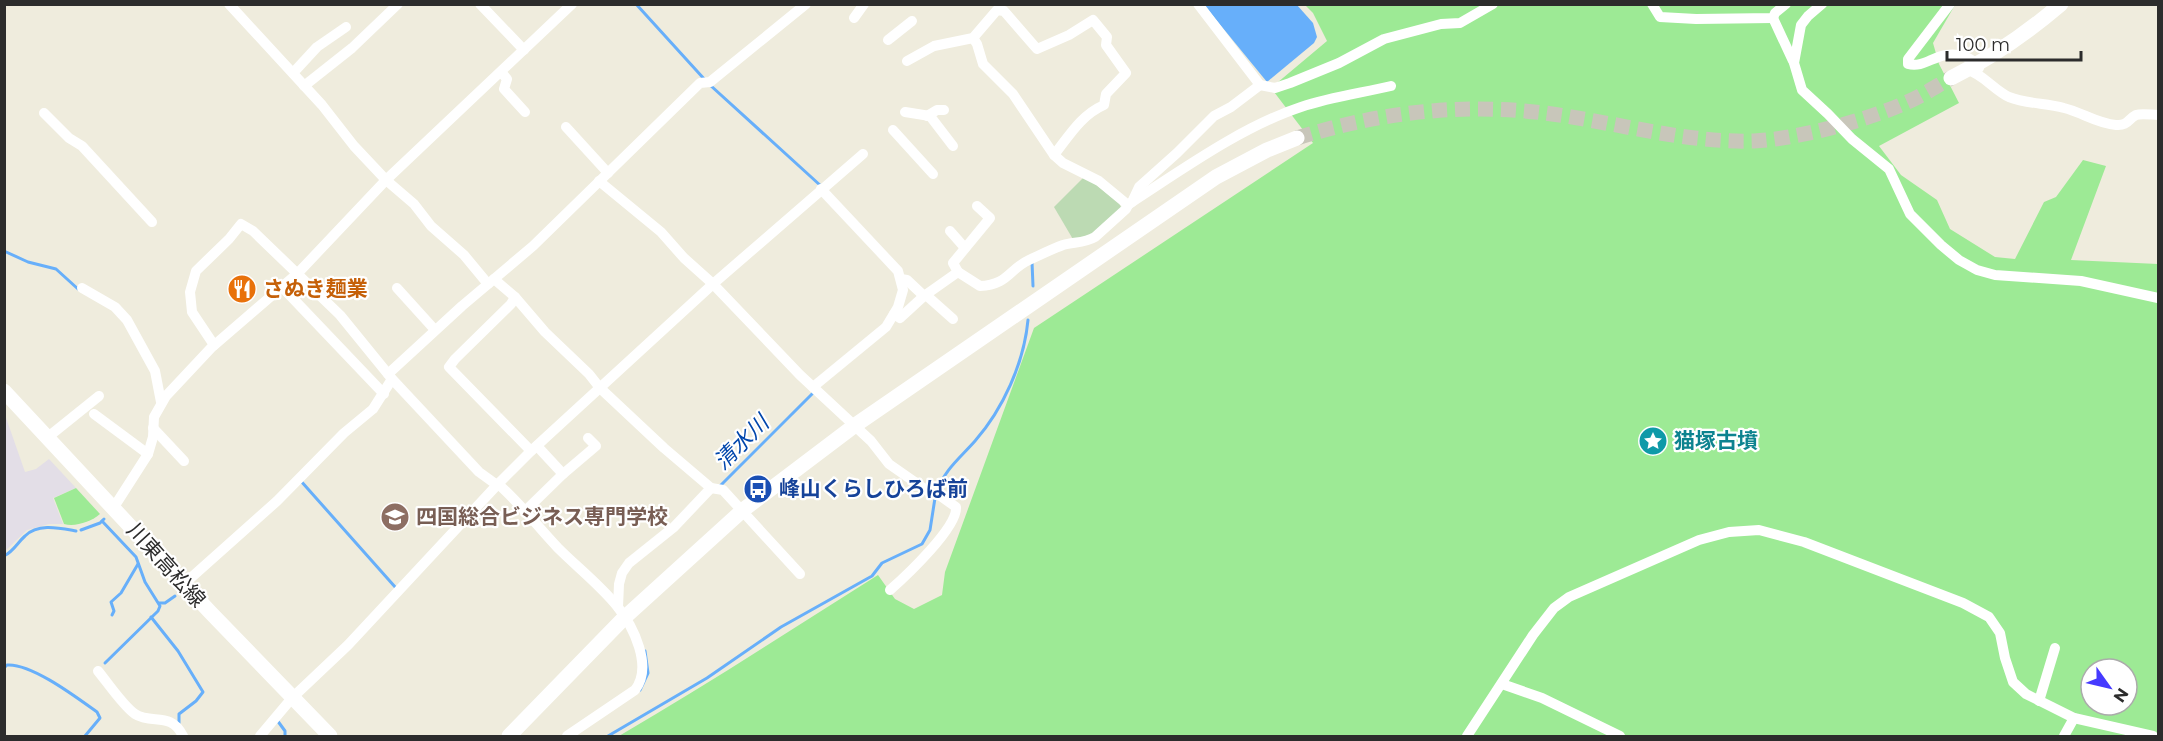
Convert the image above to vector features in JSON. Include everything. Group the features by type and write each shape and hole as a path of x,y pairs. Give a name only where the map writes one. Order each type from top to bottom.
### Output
{"street":[{"path":"229,4 293,73 354,146 386,180 414,204 431,226 491,281 515,297 545,332 589,374 600,388 664,448 743,510 800,574"},
{"path":"304,86 352,48 398,4"},
{"path":"480,4 524,50"},
{"path":"114,507 148,454 154,417 161,402 214,345 298,273 386,180 572,4"},
{"path":"184,584 277,501 344,433 373,409 384,394 390,377 435,330 532,246 700,83 710,82 806,4"},
{"path":"854,18 864,4"},
{"path":"1198,4 1260,85 1275,88 1339,63 1384,39 1441,24 1460,23 1492,4"},
{"path":"1652,4 1660,17 1773,18"},
{"path":"1660,4 1665,17"},
{"path":"1786,4 1775,13 1773,18 1794,63 1802,90 1852,139 1888,169 1911,214 1959,260 1977,270 1995,275 2081,280 2158,298"},
{"path":"1794,63 1801,25 1822,4"},
{"path":"1950,4 1908,59 1908,64 1916,66 1946,54 1969,58 1974,72 1994,89 2020,100 2063,107 2116,125 2129,123 2138,114 2158,115"},
{"path":"1951,78 2028,32 2061,4"},
{"path":"907,61 934,46 972,38 997,10 1004,11 1037,50 1070,35 1093,20 1107,37 1106,45 1126,73 1106,94 1104,105 1091,111 1075,127 1054,155"},
{"path":"888,40 912,21"},
{"path":"293,73 317,47 346,27"},
{"path":"972,38 977,44 983,64 1013,94 1054,155 1063,163 1099,181 1130,204"},
{"path":"501,72 507,79 504,89 525,112"},
{"path":"977,206 990,218 953,263 958,272 980,286 1003,281 1026,261 1065,245 1089,241 1095,237 1126,209 1139,187 1214,116 1231,107 1260,85"},
{"path":"1130,204 1256,126 1299,107 1391,86"},
{"path":"927,116 937,110 944,110"},
{"path":"906,112 930,116 953,146"},
{"path":"44,113 69,138 82,146 152,222"},
{"path":"566,127 608,173"},
{"path":"893,130 933,174"},
{"path":"509,736 621,612 743,510 854,426 1216,177 1267,150 1297,138"},
{"path":"260,736 292,698 348,645 497,484 534,448 713,284 863,154"},
{"path":"599,181 662,232 684,258 713,284 876,447 889,464 932,494 939,495 956,507 955,516 922,562 891,590"},
{"path":"821,189 904,280 953,319"},
{"path":"214,345 192,312 190,292 196,271 241,224 253,231 340,315 390,377 479,472 497,484 525,511 621,612 642,656 641,683 635,690 567,736"},
{"path":"951,231 965,248"},
{"path":"817,390 897,316 958,272"},
{"path":"897,316 904,280"},
{"path":"282,287 384,394"},
{"path":"82,288 115,307 127,320 155,371 161,402"},
{"path":"397,288 435,330"},
{"path":"515,297 449,367 563,474"},
{"name":"川東高松線","path":"4,391 330,736"},
{"path":"48,437 99,396"},
{"path":"94,414 148,454"},
{"path":"153,428 184,461"},
{"path":"525,511 596,446 588,438"},
{"path":"621,612 618,584 629,563 716,489"},
{"path":"1467,736 1533,635 1550,614 1569,597 1699,540 1729,532 1759,530 1804,542 1963,603 1989,616 2000,633 2013,682 2026,694 2074,718 2153,736"},
{"path":"2039,701 2055,648"},
{"path":"98,671 134,714 169,722 178,727 183,736"},
{"path":"1502,684 1542,698 1620,736"},
{"path":"2064,736 2074,718"}],"shaded area":[{"path":"4,412 25,472 36,469 49,459 76,488 53,498 63,524 49,524 27,530 5,551"}],"green space":[{"path":"1305,5 1955,5 1933,43 1939,64 1959,103 1879,146 1901,175 1937,200 1950,229 1995,257 2015,259 2044,202 2056,197 2083,160 2106,166 2071,260 2158,264 2158,736 619,736 878,575 895,599 914,609 942,595 945,572 1034,328 1313,143 1271,88 1327,41 1313,13"},
{"path":"1085,176 1119,203 1122,209 1100,231 1074,241 1054,207"},
{"path":"76,488 100,514 83,523 64,524 54,498"}],"water":[{"path":"1204,5 1297,5 1313,23 1317,37 1314,43 1267,82"}],"waterway":[{"path":"636,4 706,81"},
{"path":"710,85 821,186"},
{"path":"4,251 28,262 56,269 78,289"},
{"path":"1032,262 1033,286"},
{"path":"937,492 948,471 975,441 995,415 1003,400 1017,369 1028,320"},
{"name":"清水川","path":"720,486 815,391"},
{"path":"300,480 396,588"},
{"path":"608,736 707,678 781,627 872,576 882,563 922,544 930,530 935,498"},
{"path":"81,530 100,523 104,519"},
{"path":"102,521 136,557 145,582 160,606 158,611 105,663"},
{"path":"4,556 36,529 76,531"},
{"path":"112,615 114,611 111,602 121,593 138,564"},
{"path":"159,603 165,603 175,596"},
{"path":"151,617 178,651 203,692 196,701 179,714 179,723"},
{"name":"清水川","path":"640,690 648,673 645,651"},
{"path":"4,668 7,665 28,669 66,690 97,712 100,718 85,736"},
{"path":"277,720 285,731 285,736"}],"tunnel":[{"path":"1297,138 1391,116 1455,109 1487,109 1552,114 1703,139 1771,140 1810,133 1869,117 1909,101 1951,78"}],"place":[{"name":"さぬき麺業","path":"242,289"},
{"name":"猫塚古墳","path":"1653,441"},
{"name":"峰山くらしひろば前","path":"758,489"},
{"name":"四国総合ビジネス専門学校","path":"395,517"}]}
